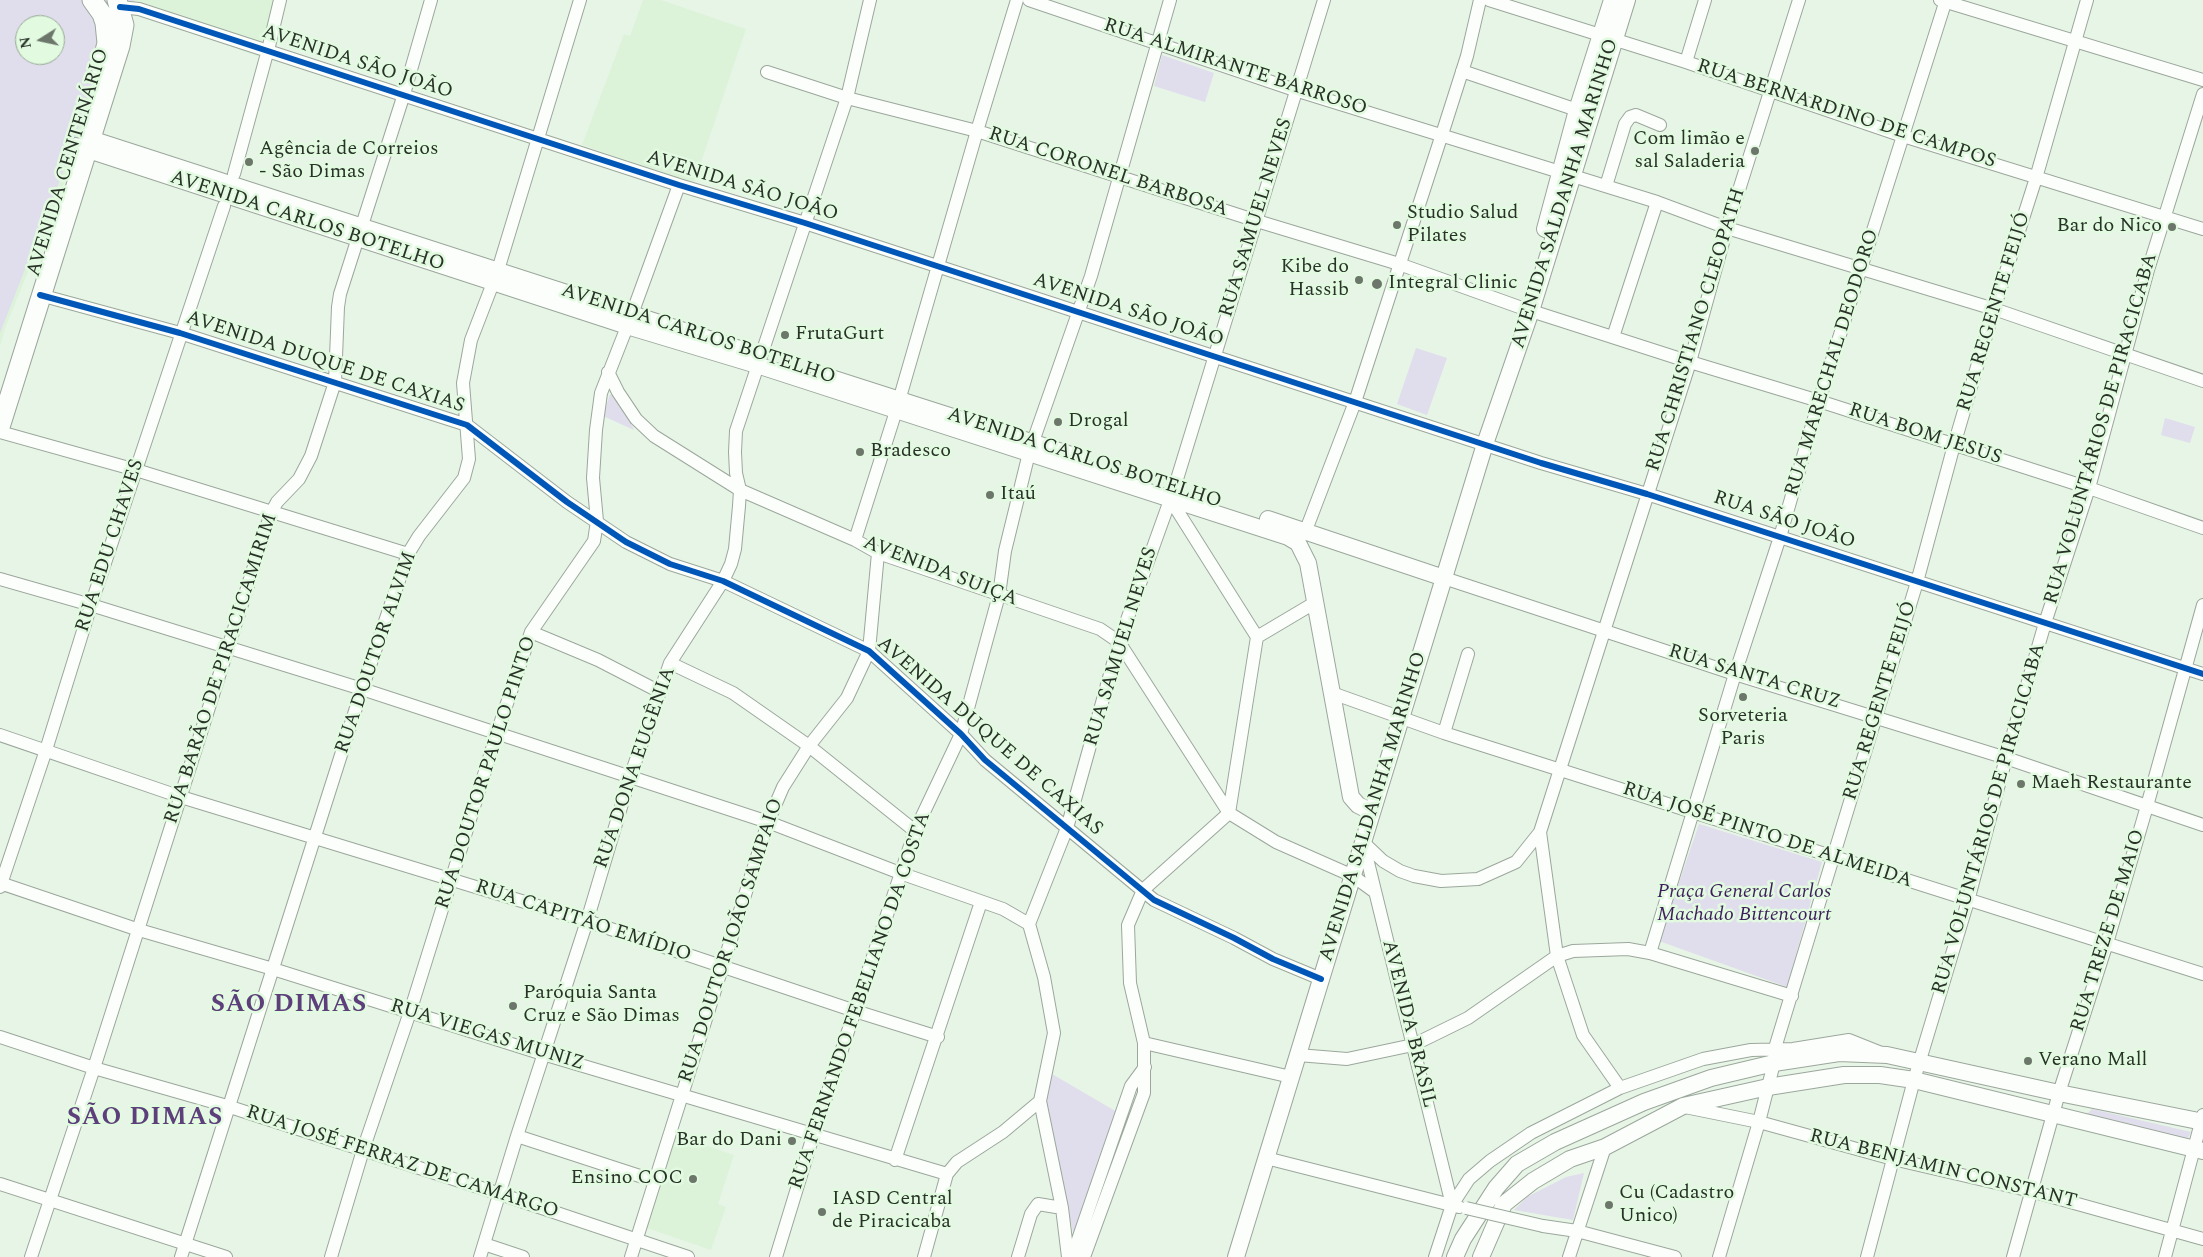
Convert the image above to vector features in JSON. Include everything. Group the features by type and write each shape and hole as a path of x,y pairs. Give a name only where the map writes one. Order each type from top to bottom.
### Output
{"highway":[{"name":"AVENIDA CENTENÁRIO","path":"0,427 85,145 107,43 102,14 92,0"},
{"path":"85,145 120,46 124,25 118,3"},
{"name":"AVENIDA CENTENÁRIO","path":"0,385 85,145"}],"main road":[{"name":"AVENIDA SALDANHA MARINHO","path":"1236,1257 1567,174 1607,38 1612,0"},
{"name":"AVENIDA SALDANHA MARINHO","path":"1567,174 1577,110 1607,38 1627,0"},
{"name":"AVENIDA CARLOS BOTELHO","path":"85,145 1030,447 1172,494 1282,534"},
{"name":"AVENIDA CARLOS BOTELHO","path":"1172,494 1312,533"},
{"path":"1282,534 1312,533"},
{"path":"1303,552 1312,533"},
{"name":"RUA SANTA CRUZ","path":"1312,533 1444,578"},
{"path":"1282,534 1298,543 1303,552 1316,602 1351,796 1358,805 1372,812"},
{"path":"1455,1257 1463,1239 1496,1188 1516,1164 1555,1142 1644,1102 1774,1056 1839,1053 1887,1055 2059,1093 2202,1120"},
{"path":"1481,1257 1504,1204 1550,1170 1570,1159 1605,1147 1683,1106 1768,1086 1844,1075 1880,1075 1914,1080 2053,1116 2198,1150"}],"street":[{"path":"234,174 280,0"},
{"name":"RUA BARÃO DE PIRACICAMIRIM","path":"31,1257 139,930 271,512 277,502 299,479 311,456 335,382 338,307 431,0"},
{"name":"RUA DOUTOR ALVIM","path":"181,1257 362,689 408,554 419,536 464,478 468,459 464,383 471,340 495,276 539,139 580,0"},
{"name":"RUA DONA EUGÊNIA","path":"480,1257 630,776 670,663 723,581 735,549 740,490 736,473 734,441 847,98 870,0"},
{"path":"855,540 898,405 1017,0"},
{"name":"RUA ALMIRANTE BARROSO","path":"1029,0 1295,90 1657,202 1727,228 1994,309 2203,382"},
{"name":"RUA FERNANDO FEBELIANO DA COSTA","path":"776,1257 812,1136 915,831 961,734 999,595 1005,551 1030,447 1091,276 1118,175 1170,0"},
{"name":"RUA SAMUEL NEVES","path":"1029,924 1067,828 1119,642 1172,494 1324,0"},
{"path":"1312,533 1462,71 1480,0"},
{"name":"RUA BERNARDINO DE CAMPOS","path":"1489,0 1686,62 1904,136 2203,229"},
{"path":"1686,62 1705,0"},
{"name":"RUA CHRISTIANO CLEOPATH","path":"1540,832 1690,362 1727,228 1798,0"},
{"name":"RUA REGENTE FEIJÓ","path":"1719,1257 1759,1122 1774,1056 1917,582 1954,445 1994,309 2036,178 2087,0"},
{"path":"1944,1 2203,80"},
{"name":"RUA MARECHAL DEODORO","path":"1650,952 1735,674 1780,537 1819,401 1904,136 1944,1"},
{"name":"AVENIDA SÃO JOÃO","path":"118,3 404,94 678,185 805,223 1355,402"},
{"path":"124,25 136,13 147,12"},
{"path":"1462,71 1577,110"},
{"name":"RUA CORONEL BARBOSA","path":"767,72 847,98 977,131 1118,175 1257,221 1399,264 1526,310"},
{"name":"RUA VOLUNTÁRIOS DE PIRACICABA","path":"1866,1257 1914,1080 1921,1062 1968,901 2006,758 2045,623 2089,488 2124,355 2203,94"},
{"path":"1606,186 1625,124 1630,117 1636,115 1660,125"},
{"name":"RUA DOUTOR PAULO PINTO","path":"331,1257 363,1150 410,1012 497,733 531,632 594,541 597,522 593,478 596,430 601,393 678,185"},
{"path":"1612,337 1657,202"},
{"name":"RUA EDU CHAVES","path":"0,885 46,750 90,605 224,206"},
{"name":"AVENIDA DUQUE DE CAXIAS","path":"40,296 180,333 466,426 539,481 626,542 670,564 723,581 868,651 961,734 985,760 1154,900 1273,959 1321,979"},
{"name":"RUA BOM JESUS","path":"1526,310 1819,401 2089,488 2203,528"},
{"name":"AVENIDA SUIÇA","path":"608,372 618,392 636,419 654,436 740,490 855,540 878,553 1100,630 1119,642 1229,813"},
{"name":"RUA SÃO JOÃO","path":"1355,402 1541,463 1648,494 2203,674"},
{"path":"0,432 136,470 408,554"},
{"path":"1072,1257 1144,1093 1144,1044 1130,983 1128,925 1143,890 1229,813 1256,637 1172,494"},
{"name":"RUA DOUTOR JOÃO SAMPAIO","path":"631,1257 768,822 783,787 809,746 847,698 868,651 878,553"},
{"name":"RUA SANTA CRUZ","path":"1444,578 1735,674 1876,716 2006,758 2203,825"},
{"path":"0,579 362,689 768,822 900,874 1003,909 1029,924 1044,977 1054,1033 1040,1101 1062,1208 1068,1257"},
{"path":"1256,637 1316,602"},
{"name":"RUA TREZE DE MAIO","path":"2013,1257 2059,1093 2107,942 2147,806 2203,605"},
{"path":"531,632 598,660 660,692"},
{"path":"1444,733 1468,654"},
{"path":"670,663 733,693 809,746 915,831"},
{"name":"RUA JOSÉ PINTO DE ALMEIDA","path":"1332,693 1444,733 1968,901 2107,942 2203,974"},
{"name":"RUA CAPITÃO EMÍDIO","path":"0,735 181,797 586,921 938,1037"},
{"path":"1229,813 1276,842 1353,876 1375,892"},
{"path":"1363,842 1383,861 1400,872 1441,881 1478,879 1516,862 1540,832"},
{"path":"1540,832 1557,956 1583,1035 1620,1088"},
{"name":"AVENIDA BRASIL","path":"1363,842 1452,1205"},
{"name":"RUA VIEGAS MUNIZ","path":"0,885 139,930 273,969 543,1054 682,1094 812,1136 947,1174"},
{"path":"895,1160 938,1037 981,902"},
{"path":"1298,1055 1347,1058 1413,1045 1468,1018 1557,956 1573,951 1628,949 1650,952 1792,996"},
{"name":"RUA JOSÉ FERRAZ DE CAMARGO","path":"0,1037 94,1068 228,1106 688,1257"},
{"path":"1144,1044 1291,1077"},
{"path":"1435,1257 1452,1205 1469,1179 1490,1160 1531,1133 1620,1088 1703,1059 1774,1056"},
{"path":"924,1257 947,1174 957,1162 1003,1132 1040,1101"},
{"name":"RUA BENJAMIN CONSTANT","path":"1683,1106 1759,1122 1893,1159 2031,1191 2203,1239"},
{"path":"2165,1257 2198,1150 2202,1120"},
{"path":"517,1136 656,1181"},
{"path":"1569,1257 1605,1147"},
{"path":"1266,1158 1452,1205 1543,1226 1577,1231 1675,1257"},
{"path":"0,1184 226,1257"},
{"path":"1084,1257 1100,1193"},
{"path":"1018,1257 1031,1214 1038,1204 1062,1208"},
{"path":"484,1244 523,1257"}],"shaded area":[{"path":"0,0 278,0 262,58 131,10 99,69 65,181 6,326 0,346"},
{"path":"643,0 661,0 746,29 694,183 582,145 624,34 630,36"},
{"name":"Ensino COC","path":"674,1135 734,1155 718,1204 726,1207 711,1250 644,1227"}],"green space":[{"path":"0,0 135,0 106,23 106,42 69,157 0,333"},
{"path":"1162,55 1214,73 1205,102 1154,86"},
{"path":"1416,348 1447,358 1427,415 1397,404"},
{"path":"610,394 626,410 634,430 603,416"},
{"path":"2165,418 2195,427 2190,443 2161,435"},
{"name":"Praça General Carlos Machado Bittencourt","path":"1699,824 1822,862 1787,987 1659,941"},
{"path":"1052,1074 1117,1112 1074,1237 1045,1103"},
{"path":"2092,1109 2191,1132 2186,1142 2085,1116"},
{"path":"1584,1173 1573,1220 1514,1210 1527,1197 1566,1177"}],"cycle path":[{"path":"120,7 139,9 679,185 805,223 1541,463 1647,494 2203,674"},
{"path":"40,295 180,333 467,425 567,502 626,542 670,564 723,581 869,651 961,734 985,760 1154,900 1273,959 1321,979"}],"place":[{"name":"Com limão e sal Saladeria","path":"1755,151"},
{"name":"Agência de Correios - São Dimas","path":"249,162"},
{"name":"Studio Salud Pilates","path":"1397,225"},
{"name":"Bar do Nico","path":"2172,227"},
{"name":"Kibe do Hassib","path":"1359,280"},
{"name":"Integral Clinic","path":"1377,284"},
{"name":"FrutaGurt","path":"785,335"},
{"name":"Drogal","path":"1058,422"},
{"name":"Bradesco","path":"860,452"},
{"name":"Itaú","path":"990,495"},
{"name":"Sorveteria Paris","path":"1743,697"},
{"name":"Maeh Restaurante","path":"2021,784"},
{"name":"Paróquia Santa Cruz e São Dimas","path":"513,1006"},
{"name":"Verano Mall","path":"2028,1061"},
{"name":"Bar do Dani","path":"792,1141"},
{"name":"Ensino COC","path":"693,1179"},
{"name":"Cu (Cadastro Unico)","path":"1609,1205"},
{"name":"IASD Central de Piracicaba","path":"822,1212"}],"district":[{"name":"SÃO DIMAS","path":"289,1006"},
{"name":"SÃO DIMAS","path":"145,1119"}]}
